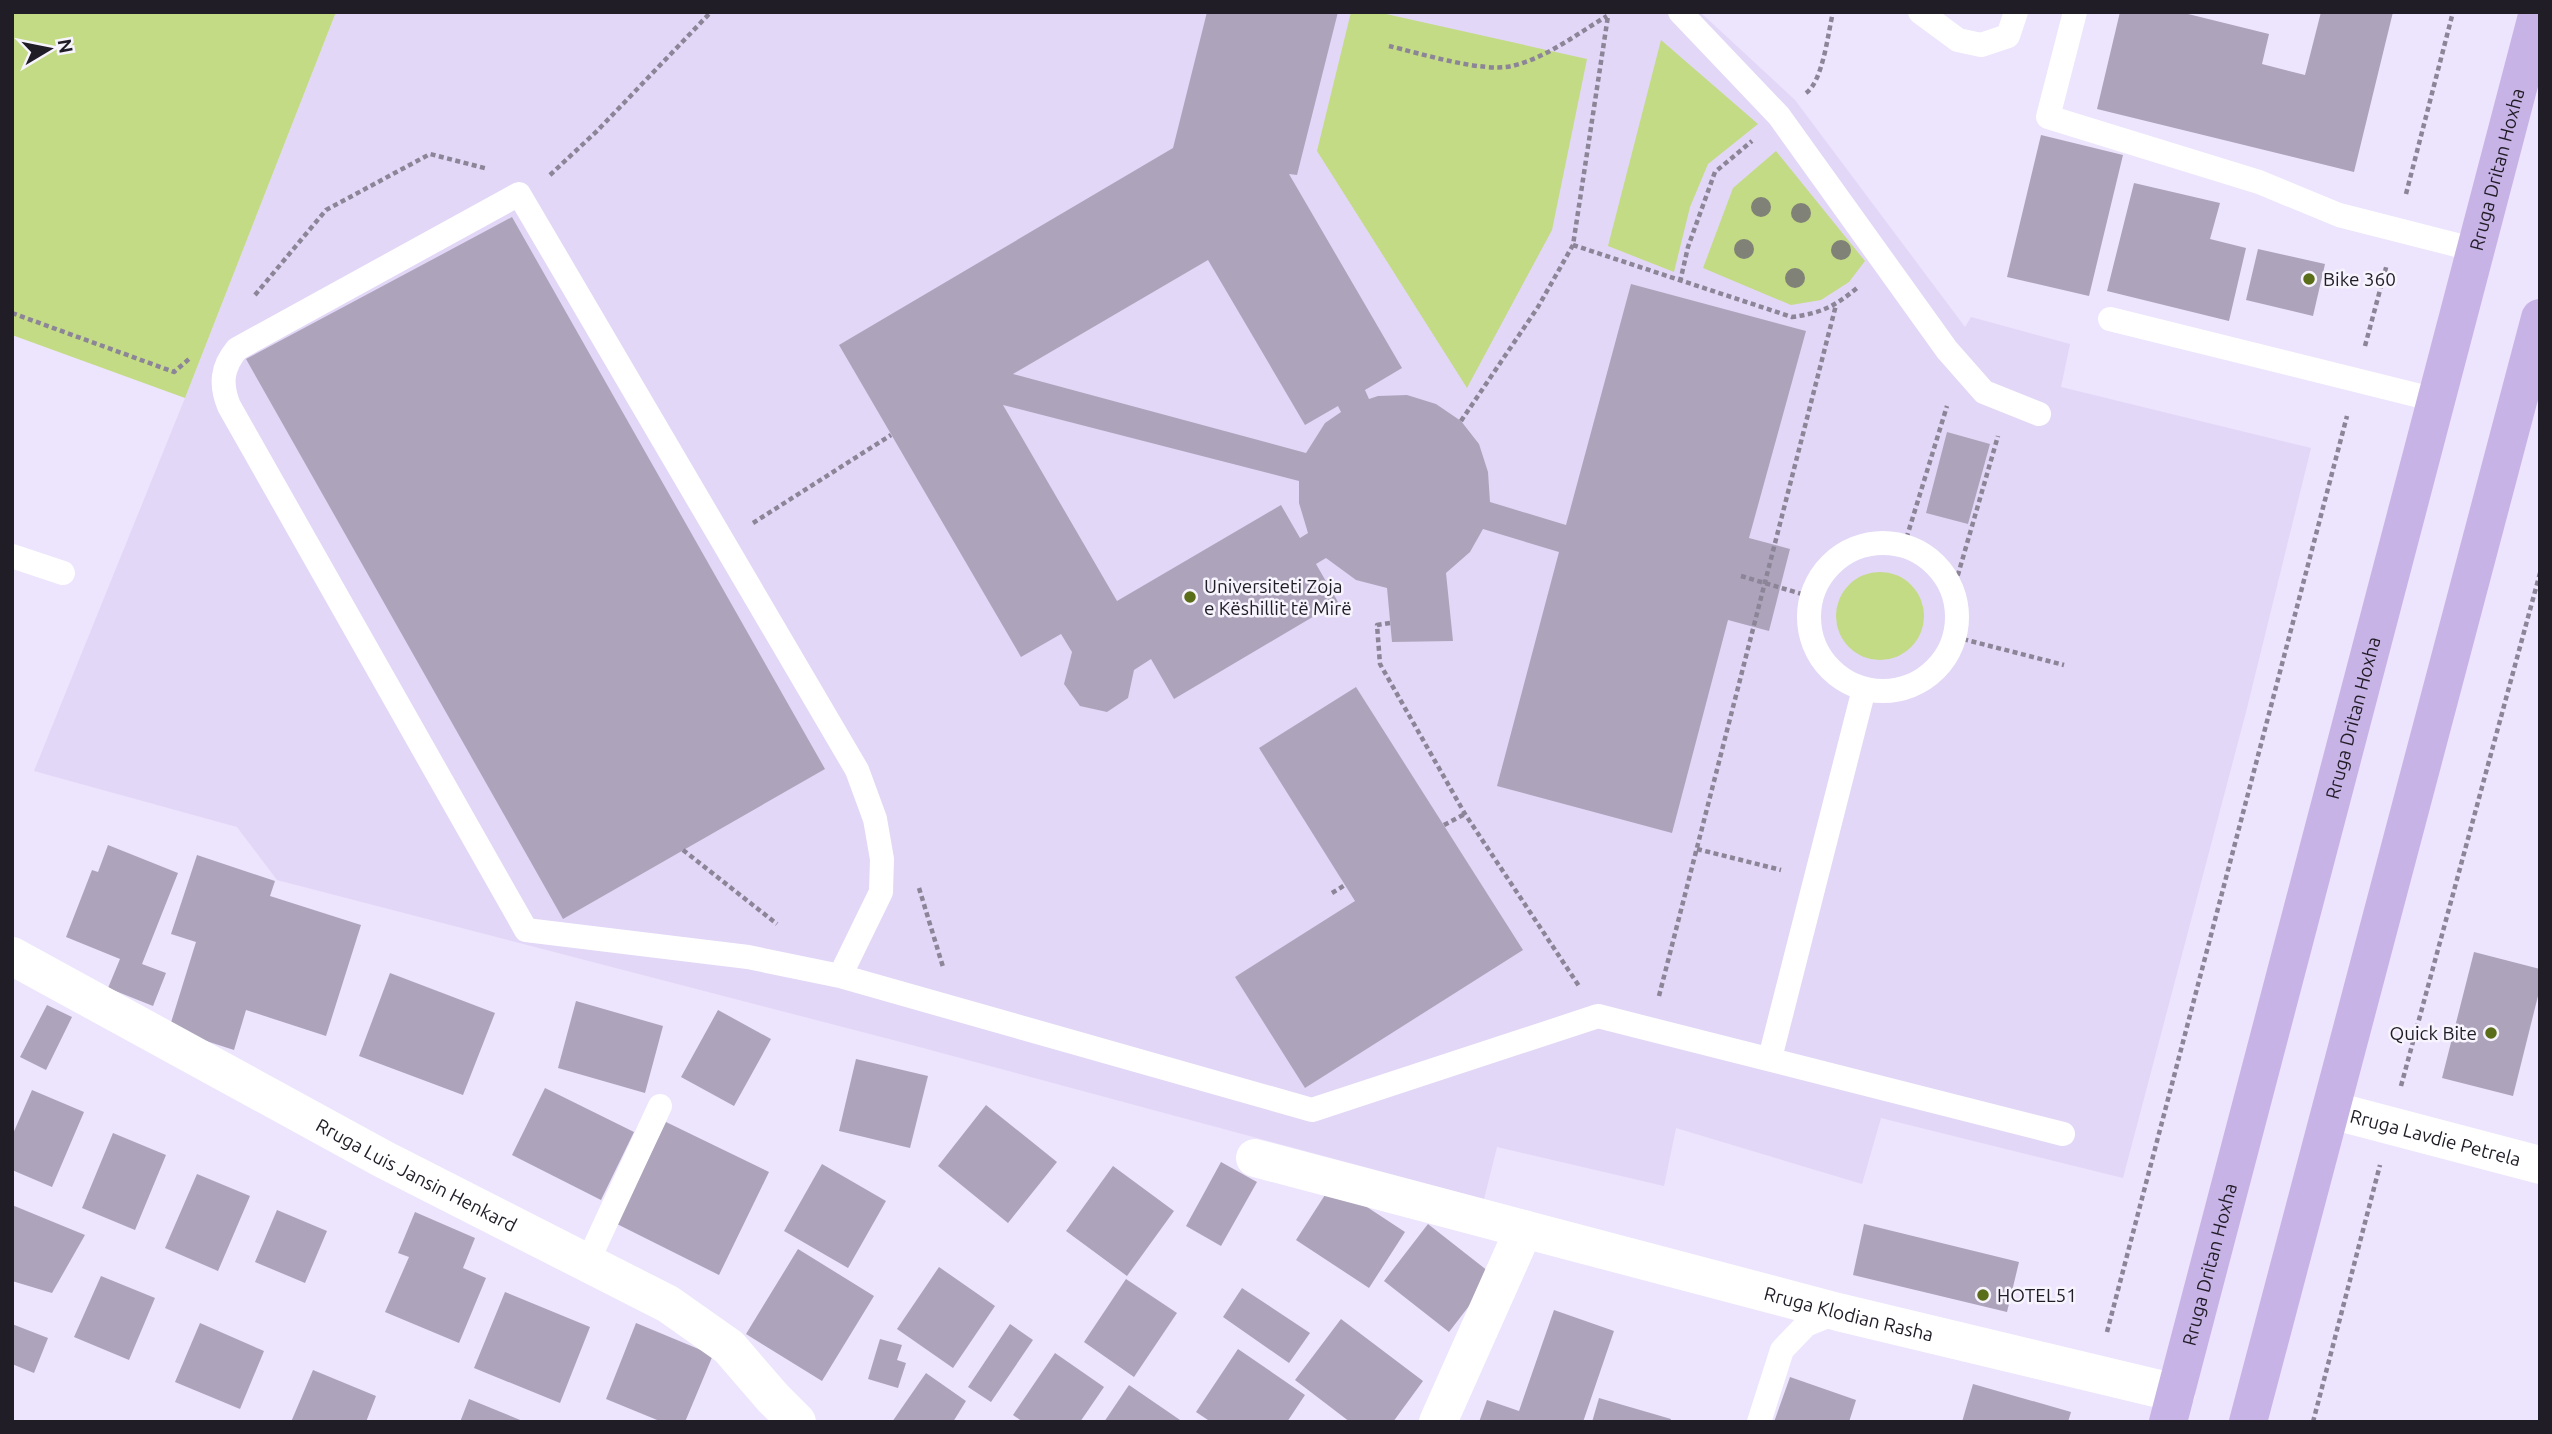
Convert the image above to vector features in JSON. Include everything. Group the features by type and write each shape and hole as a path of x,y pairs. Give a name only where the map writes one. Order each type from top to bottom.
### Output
{"main road":[{"name":"Rruga Dritan Hoxha","path":"2172,1407 2538,12"},
{"path":"2248,1422 2330,1110 2528,410 2540,317"}],"street":[{"name":"Rruga Luis Jansin Henkard","path":"12,956 383,1159 668,1304 729,1347 797,1422"},
{"name":"Rruga Lavdie Petrela","path":"2330,1110 2540,1165"},
{"name":"Rruga Klodian Rasha","path":"1255,1158 1838,1312 2095,1373 2172,1407"},
{"path":"1438,1422 1524,1228"}],"lane":[{"path":"1679,12 1779,116 1960,364 1984,392 2039,414"},
{"path":"1920,12 1958,40 1981,45 2008,36 2016,12"},
{"path":"2075,12 2048,117 2259,182 2339,215 2476,250"},
{"path":"840,976 881,892 882,859 875,819 856,770 520,194 237,349 227,361 223,377 226,400 526,930 748,957 840,976 1312,1110 1598,1016 2063,1134"},
{"path":"2110,319 2436,400"},
{"path":"1881,543 1904,546 1926,555 1942,572 1953,592 1957,616 1955,637 1945,659 1929,676 1909,687 1886,691 1864,689 1843,679 1825,663 1814,643 1809,620 1812,597 1822,575 1838,558 1859,547 1881,543"},
{"path":"12,556 62,573"},
{"path":"1770,1058 1864,689"},
{"path":"587,1263 660,1107"},
{"path":"1759,1422 1782,1350 1806,1325 1838,1312"}],"path":[{"path":"520,194 542,183 597,131 711,12"},
{"path":"2095,1373 2453,12"},
{"path":"1389,46 1469,65 1509,67 1541,56 1608,16 1573,245 1538,307 1461,421"},
{"path":"251,300 326,210 418,160 430,154 492,170"},
{"path":"1573,245 1792,317 1815,314 1836,305 1886,264"},
{"path":"1650,1029 1836,305"},
{"path":"12,313 174,372 194,355"},
{"path":"1904,546 1960,364"},
{"path":"1953,592 2008,402"},
{"path":"724,543 891,435"},
{"path":"2313,1422 2540,573"},
{"path":"1741,576 1812,597"},
{"path":"1390,623 1377,625 1380,664 1465,814 1598,1016"},
{"path":"1955,637 2064,665"},
{"path":"1444,825 1465,814"},
{"path":"1697,849 1816,879"},
{"path":"683,850 783,929"},
{"path":"916,875 944,972 947,1007"},
{"path":"1332,893 1345,885"}],"shaded area":[{"name":"Universiteti Zoja e Këshillit të Mirë","path":"336,12 1700,12 1795,100 1965,327 1971,317 2070,344 2061,387 2311,448 2246,712 2123,1178 1881,1118 1862,1184 1676,1128 1664,1186 1497,1147 1484,1199 897,1041 277,880 237,827 34,771 185,398"}],"green space":[{"path":"12,12 336,12 185,398 12,335"},
{"path":"1351,12 1377,12 1587,59 1552,230 1467,388 1317,151"},
{"path":"1661,40 1758,124 1708,164 1690,207 1674,272 1608,246"},
{"path":"1776,151 1865,261 1849,282 1821,300 1791,305 1703,268 1733,188"},
{"path":"1880,572 1897,575 1911,585 1921,599 1924,616 1921,633 1911,647 1897,657 1880,660 1863,657 1849,647 1839,633 1836,616 1839,599 1849,585 1863,575"}],"building":[{"path":"1207,12 1338,12 1297,175 1289,174 1402,368 1365,390 1369,399 1407,395 1436,404 1461,421 1479,444 1488,472 1490,502 1566,525 1631,284 1806,331 1749,538 1790,549 1769,631 1728,620 1672,833 1497,786 1559,552 1483,529 1470,552 1446,573 1453,641 1392,642 1387,588 1356,580 1326,558 1316,564 1338,602 1174,699 1151,659 1134,670 1128,698 1107,712 1080,706 1064,684 1072,652 1061,634 1021,657 839,345 1173,148","holes":["1208,260 1305,425 1338,406 1341,412 1325,423 1306,453 1013,374","1003,405 1299,481 1299,503 1308,533 1300,538 1281,505 1117,601"]},
{"path":"2120,12 2180,12 2269,34 2262,64 2305,75 2321,12 2393,12 2354,172 2097,109"},
{"path":"2041,135 2123,155 2089,296 2007,277"},
{"path":"2134,183 2220,203 2210,239 2246,248 2229,321 2107,291"},
{"path":"512,217 825,769 563,919 246,359"},
{"path":"2258,249 2325,264 2313,316 2246,300"},
{"path":"1947,432 1990,444 1968,524 1926,513"},
{"path":"1356,687 1523,950 1305,1088 1235,977 1355,901 1259,748"},
{"path":"108,845 178,873 142,964 166,973 153,1006 108,988 120,959 66,937 92,870 98,872"},
{"path":"197,855 275,881 270,896 361,925 326,1036 246,1010 234,1050 169,1029 196,942 171,934"},
{"name":"Quick Bite","path":"2474,952 2540,969 2540,988 2513,1096 2442,1078"},
{"path":"390,973 495,1013 463,1095 359,1056"},
{"path":"576,1001 663,1026 645,1093 558,1068"},
{"path":"47,1005 72,1017 46,1070 20,1057"},
{"path":"718,1010 771,1039 734,1106 681,1077"},
{"path":"856,1059 928,1076 910,1148 839,1131"},
{"path":"545,1088 634,1132 601,1200 512,1155"},
{"path":"32,1090 84,1112 52,1187 12,1170 12,1136"},
{"path":"986,1105 1057,1162 1008,1223 938,1166"},
{"path":"666,1122 769,1172 719,1275 617,1224"},
{"path":"113,1133 166,1155 135,1230 82,1208"},
{"path":"1221,1162 1257,1182 1221,1246 1186,1226"},
{"path":"822,1164 886,1201 848,1268 784,1231"},
{"path":"1113,1166 1174,1211 1127,1276 1066,1231"},
{"path":"197,1174 250,1196 218,1271 165,1248"},
{"path":"1332,1184 1405,1232 1369,1288 1296,1240"},
{"path":"12,1205 85,1235 52,1293 12,1281"},
{"path":"277,1210 327,1231 305,1283 255,1262"},
{"path":"415,1212 475,1238 463,1268 486,1278 459,1343 385,1312 409,1257 398,1253"},
{"path":"1428,1224 1493,1275 1449,1332 1384,1281"},
{"path":"1864,1224 2019,1262 2007,1312 1853,1275"},
{"path":"798,1249 874,1296 822,1381 746,1334"},
{"path":"939,1267 995,1306 953,1368 897,1329"},
{"path":"101,1276 155,1298 129,1360 74,1337"},
{"path":"1126,1279 1177,1313 1134,1377 1084,1342"},
{"path":"1242,1288 1310,1333 1289,1363 1223,1317"},
{"path":"505,1292 590,1327 560,1403 474,1368"},
{"path":"1554,1310 1614,1331 1583,1422 1479,1422 1487,1400 1519,1411"},
{"path":"1341,1319 1423,1381 1393,1422 1350,1422 1295,1380"},
{"path":"200,1323 264,1351 240,1409 175,1382"},
{"path":"636,1323 713,1355 685,1422 662,1422 606,1399"},
{"path":"12,1324 48,1338 34,1373 12,1364"},
{"path":"1010,1324 1033,1340 991,1402 968,1387"},
{"path":"880,1339 902,1345 897,1360 906,1363 898,1388 868,1379"},
{"path":"1238,1349 1305,1395 1287,1422 1211,1422 1196,1412"},
{"path":"1055,1353 1104,1387 1080,1422 1023,1422 1013,1415"},
{"path":"313,1370 376,1396 366,1422 291,1422"},
{"path":"926,1373 966,1401 953,1422 892,1422"},
{"path":"1790,1377 1856,1400 1849,1422 1774,1422"},
{"path":"1973,1384 2071,1412 2068,1422 1962,1422"},
{"path":"1129,1385 1183,1422 1104,1422"},
{"path":"1599,1398 1671,1419 1670,1422 1592,1422"},
{"path":"469,1399 525,1422 460,1422"}],"place":[{"name":"Bike 360","path":"2309,279"},
{"name":"Universiteti Zoja e Këshillit të Mirë","path":"1190,597"},
{"name":"Quick Bite","path":"2491,1033"},
{"name":"HOTEL51","path":"1983,1295"}]}
